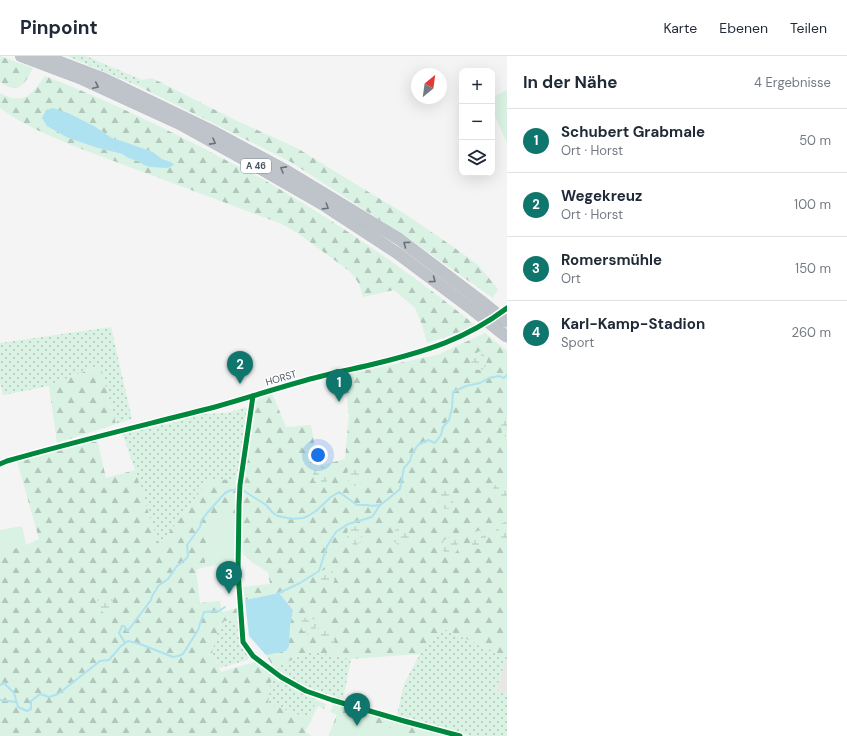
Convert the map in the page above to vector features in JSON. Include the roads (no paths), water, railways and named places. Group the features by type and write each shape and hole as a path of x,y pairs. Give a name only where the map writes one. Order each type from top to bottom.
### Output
{"highway":[{"name":"A 46","path":"21,56 82,80 180,124 261,168 322,204 397,253 507,337"},
{"name":"A 46","path":"44,56 110,82 216,133 285,170 400,239 482,301 507,322"}],"street":[{"name":"HORST","path":"0,464 57,446 216,406 323,375 417,353 446,343 472,331 507,308"}],"water":[{"path":"53,108 68,113 94,126 112,138 153,152 162,159 171,162 174,165 167,168 150,167 122,154 68,138 47,126 42,118 46,110"},
{"path":"279,593 293,610 289,646 286,651 266,655 249,636 245,600"}],"waterway":[{"path":"277,594 300,583 319,571 327,546 336,532 348,524 372,517 380,505 400,489 404,468 410,461 412,454 418,445 428,440 435,443 441,435 443,427 449,420 452,408 453,392 466,386 480,383 489,378 499,376 504,378 507,375"},
{"path":"125,643 119,633 122,626 124,626 127,631 130,628 151,600 158,586 168,579 177,566 186,559 188,556 187,545 200,527 202,520 225,493 231,490 244,491 266,505 278,516 292,519 308,516 339,492 357,505 380,505"},
{"path":"0,685 4,683 14,693 18,707 27,711 31,709 31,701 40,694 49,697 58,694 100,661 109,660 121,646 128,641 173,657 183,654 198,630 204,612 219,611 225,607"},
{"path":"0,700 16,702"}],"place":[{"name":"Wegekreuz","path":"240,384"},
{"name":"Schubert Grabmale","path":"339,402"},
{"name":"Romersmühle","path":"229,594"},
{"name":"Karl-Kamp-Stadion","path":"357,726"}]}
